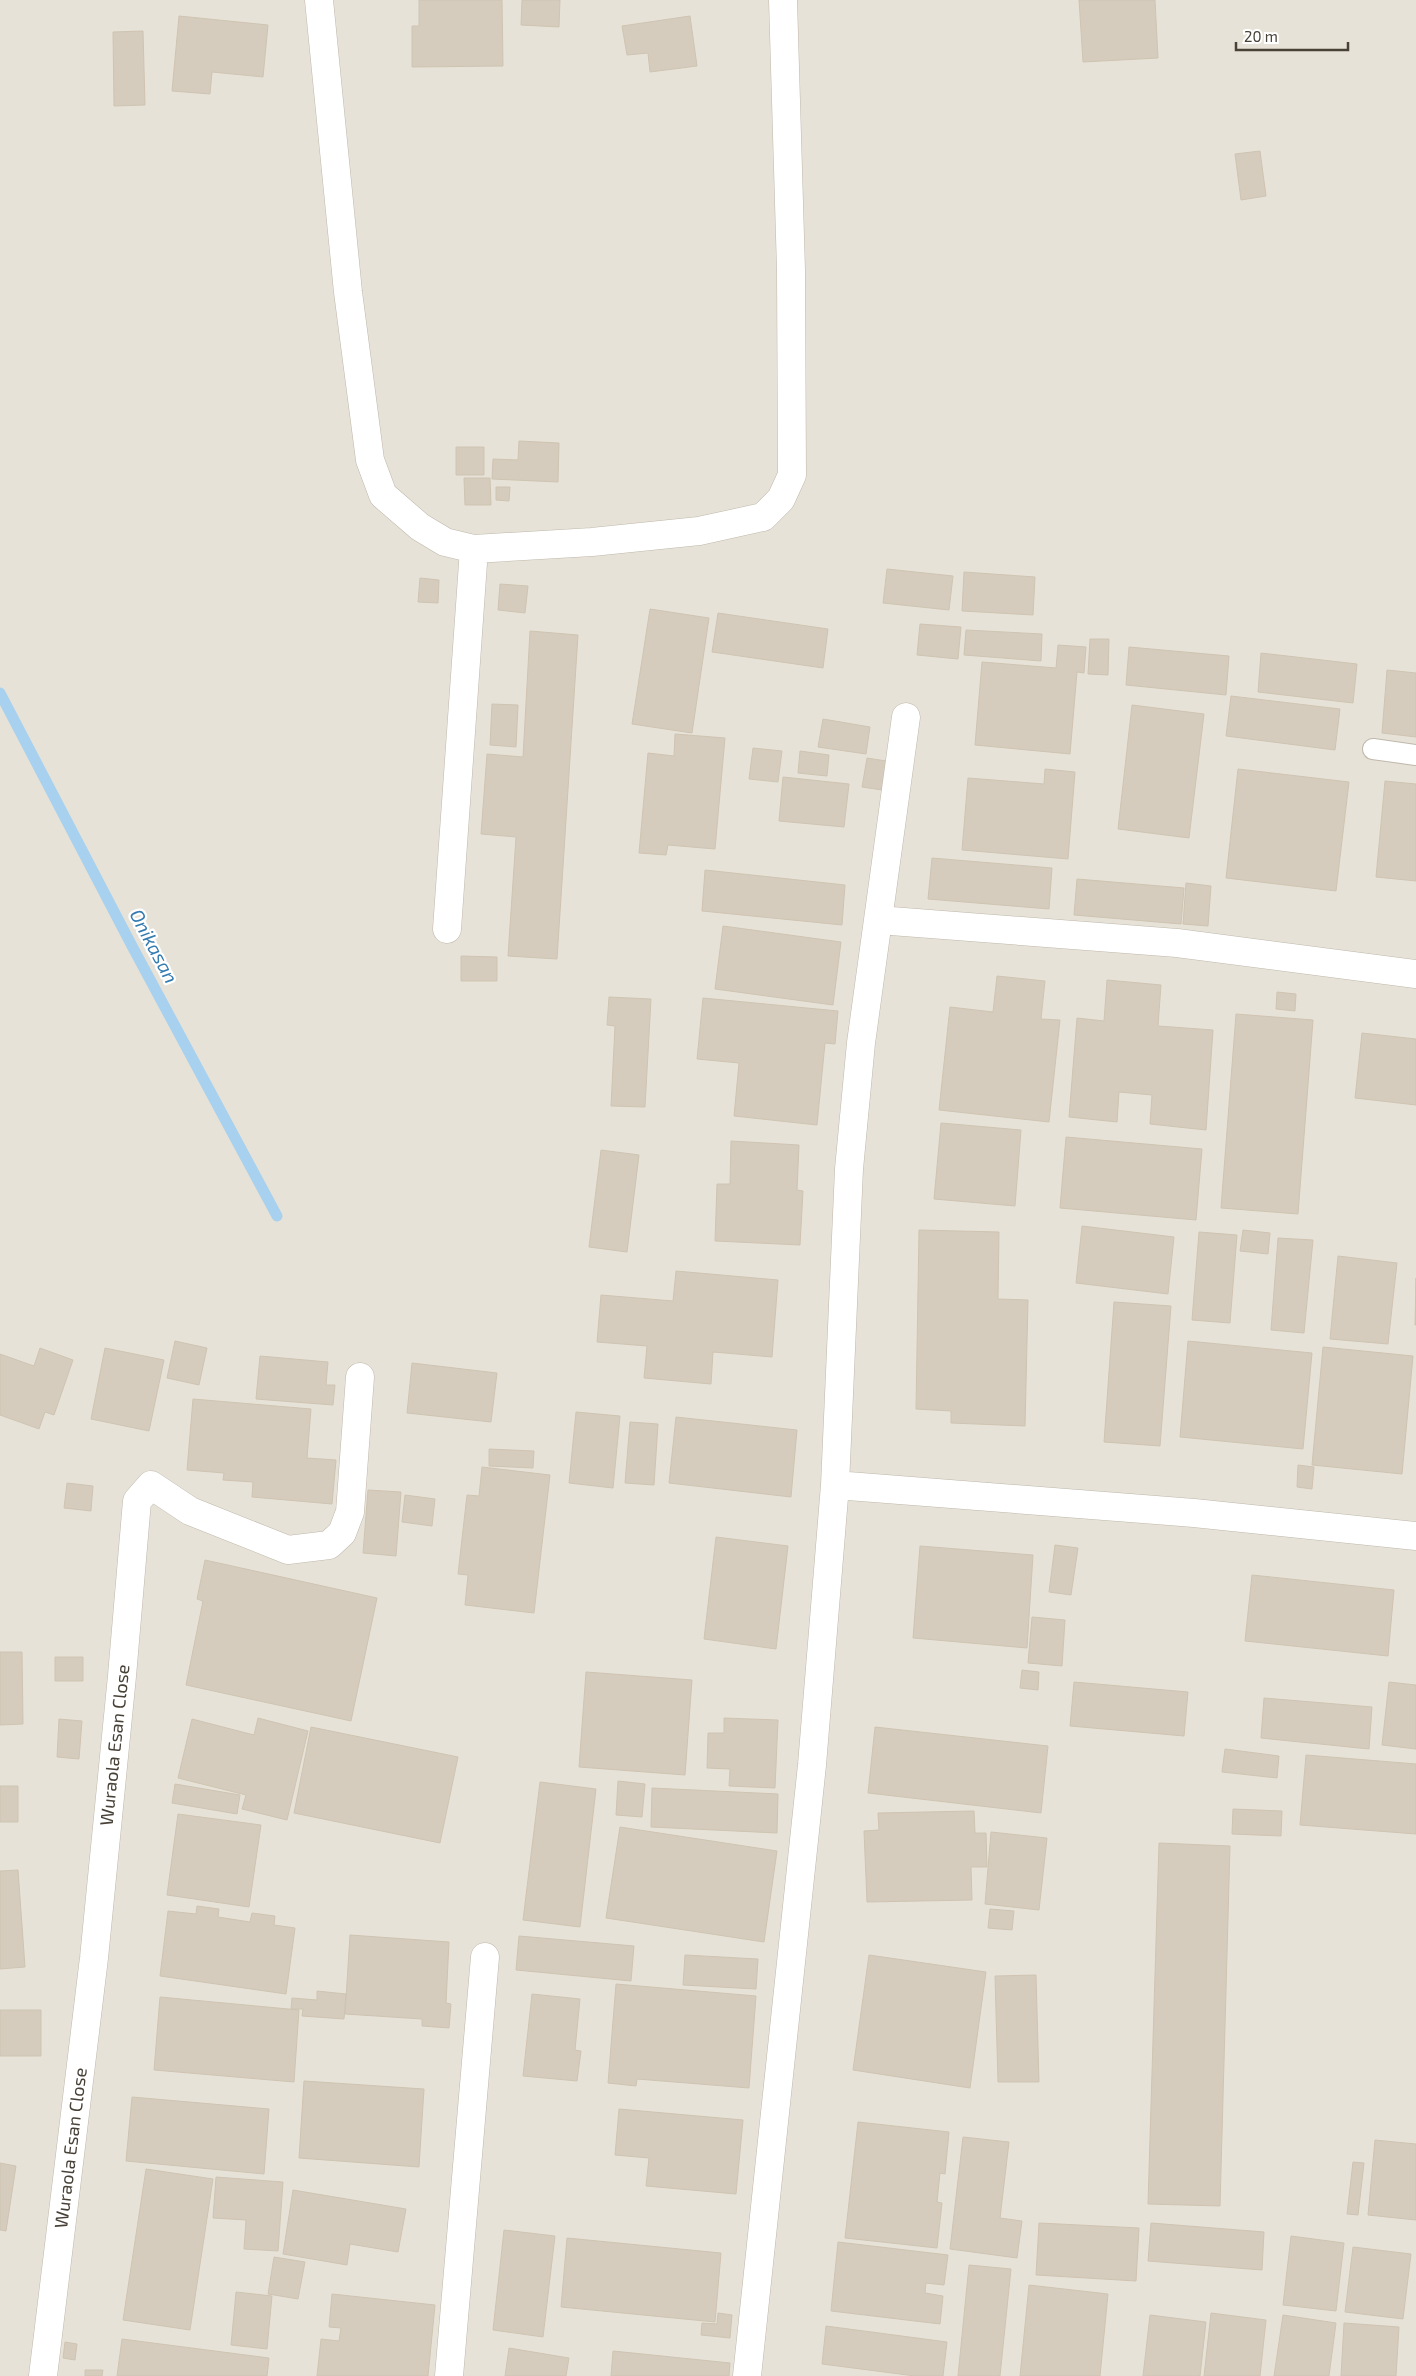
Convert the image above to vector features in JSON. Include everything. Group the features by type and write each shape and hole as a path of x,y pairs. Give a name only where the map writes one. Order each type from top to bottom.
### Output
{"street":[{"path":"319,0 348,292 370,460 383,495 420,527 446,542 474,548 592,542 699,531 763,517 781,499 792,475 791,270 783,0"},
{"path":"446,929 474,548"},
{"path":"746,2376 812,1765 835,1485 849,1169 861,1043 906,717"},
{"path":"878,920 1177,943 1416,974"},
{"name":"Wuraola Esan Close","path":"43,2376 94,1958 137,1501 151,1485 190,1511 288,1550 328,1545 342,1533 350,1512 360,1377"},
{"path":"835,1485 1194,1513 1416,1536"},
{"path":"449,2376 485,1957"}],"lane":[{"path":"1373,749 1416,754"}],"shaded area":[{"path":"0,0 1416,0 1416,2376 0,2376"}],"building":[{"path":"419,0 502,0 503,66 412,67 412,26 419,26"},
{"path":"522,0 560,0 559,27 521,25"},
{"path":"1079,0 1155,0 1158,58 1083,62"},
{"path":"179,16 268,25 263,77 212,72 210,94 172,91"},
{"path":"690,16 697,66 650,72 648,53 627,55 622,26"},
{"path":"143,31 145,105 114,106 113,32"},
{"path":"1260,151 1266,196 1241,200 1235,154"},
{"path":"519,441 559,443 558,482 492,479 493,459 518,460"},
{"path":"456,447 484,447 484,475 456,475"},
{"path":"464,478 490,478 491,505 465,505"},
{"path":"496,487 510,487 509,501 496,500"},
{"path":"887,569 953,576 949,610 883,603"},
{"path":"964,572 1035,577 1033,615 962,611"},
{"path":"420,578 439,580 438,603 418,602"},
{"path":"500,584 528,586 525,613 498,610"},
{"path":"650,609 709,618 692,733 632,724"},
{"path":"718,613 828,629 823,668 712,652"},
{"path":"920,624 961,627 958,659 917,655"},
{"path":"966,630 1042,634 1041,661 964,655"},
{"path":"530,631 578,635 557,959 508,956 516,837 481,834 487,754 523,757"},
{"path":"1090,639 1109,639 1108,675 1088,674"},
{"path":"1058,645 1086,647 1084,673 1077,672 1070,754 975,745 982,662 1056,668"},
{"path":"1129,647 1229,656 1226,695 1126,685"},
{"path":"1261,653 1357,664 1353,703 1258,692"},
{"path":"1387,670 1416,673 1416,737 1382,733"},
{"path":"1231,696 1340,709 1335,750 1226,736"},
{"path":"492,704 518,705 516,747 490,745"},
{"path":"1132,705 1204,714 1189,838 1118,829"},
{"path":"823,719 870,727 866,754 818,747"},
{"path":"675,734 725,738 715,849 668,845 666,855 639,853 648,753 674,756"},
{"path":"753,748 782,751 778,782 749,779"},
{"path":"800,751 829,755 827,776 798,773"},
{"path":"867,758 886,761 882,790 862,787"},
{"path":"1045,769 1075,772 1068,859 962,850 968,778 1044,784"},
{"path":"1238,769 1349,782 1336,891 1226,878"},
{"path":"783,777 849,784 844,827 779,821"},
{"path":"1385,781 1416,784 1416,881 1376,877"},
{"path":"932,858 1052,868 1049,909 928,899"},
{"path":"705,870 845,885 842,925 702,911"},
{"path":"1077,879 1184,888 1181,924 1074,915"},
{"path":"1186,883 1211,886 1208,926 1183,924"},
{"path":"723,926 841,942 833,1005 715,989"},
{"path":"461,956 497,957 497,981 461,981"},
{"path":"997,976 1045,981 1041,1019 1060,1020 1049,1122 939,1110 950,1007 993,1012"},
{"path":"1107,980 1161,985 1158,1026 1213,1030 1206,1130 1150,1124 1152,1095 1119,1092 1117,1122 1069,1117 1077,1018 1104,1021"},
{"path":"1277,992 1296,994 1295,1011 1276,1009"},
{"path":"609,997 651,999 645,1107 611,1106 615,1026 607,1025"},
{"path":"703,998 838,1011 835,1044 825,1043 817,1125 734,1116 739,1063 697,1059"},
{"path":"1236,1014 1313,1020 1298,1214 1221,1208"},
{"path":"1362,1033 1416,1039 1416,1105 1355,1098"},
{"path":"941,1123 1021,1130 1015,1206 934,1199"},
{"path":"1066,1137 1202,1149 1196,1220 1060,1208"},
{"path":"731,1141 799,1145 797,1190 803,1191 800,1245 715,1241 717,1184 730,1184"},
{"path":"601,1150 639,1155 627,1252 589,1247"},
{"path":"1082,1226 1174,1237 1168,1294 1076,1283"},
{"path":"919,1230 999,1232 998,1299 1028,1300 1025,1426 951,1423 951,1411 916,1409"},
{"path":"1243,1230 1270,1233 1268,1254 1240,1251"},
{"path":"1199,1232 1237,1235 1230,1323 1192,1320"},
{"path":"1278,1238 1313,1240 1304,1333 1271,1330"},
{"path":"1338,1256 1397,1263 1388,1344 1330,1339"},
{"path":"676,1271 778,1280 772,1357 713,1352 711,1384 644,1378 647,1346 597,1342 601,1295 673,1301"},
{"path":"1416,1278 1416,1325 1415,1325"},
{"path":"1114,1302 1171,1306 1160,1446 1104,1442"},
{"path":"175,1341 207,1348 199,1385 167,1378"},
{"path":"1188,1341 1312,1353 1303,1449 1180,1437"},
{"path":"1323,1347 1413,1356 1402,1474 1312,1465"},
{"path":"40,1348 73,1360 54,1415 45,1412 39,1429 0,1415 0,1354 34,1366"},
{"path":"105,1348 164,1360 149,1431 91,1419"},
{"path":"260,1356 328,1362 326,1385 335,1385 333,1405 256,1399"},
{"path":"412,1363 497,1373 491,1422 407,1413"},
{"path":"193,1399 311,1409 307,1458 336,1460 332,1504 252,1497 253,1482 223,1480 224,1473 187,1470"},
{"path":"576,1412 620,1416 613,1488 569,1483"},
{"path":"676,1417 797,1430 791,1497 669,1483"},
{"path":"630,1422 658,1424 654,1485 625,1483"},
{"path":"489,1449 534,1451 533,1468 489,1466"},
{"path":"1298,1465 1314,1467 1312,1489 1297,1487"},
{"path":"482,1467 550,1475 534,1613 465,1605 468,1575 458,1574 467,1495 479,1496"},
{"path":"67,1483 93,1486 91,1511 64,1508"},
{"path":"368,1490 401,1492 396,1556 363,1553"},
{"path":"405,1495 435,1499 432,1526 402,1522"},
{"path":"716,1537 788,1546 776,1649 704,1639"},
{"path":"1055,1545 1078,1548 1071,1595 1049,1592"},
{"path":"920,1546 1033,1555 1027,1648 913,1638"},
{"path":"205,1560 377,1598 351,1721 186,1685 203,1601 197,1599"},
{"path":"1252,1575 1394,1590 1388,1656 1245,1641"},
{"path":"1032,1617 1065,1620 1062,1666 1028,1663"},
{"path":"0,1652 22,1652 23,1724 0,1725"},
{"path":"55,1657 83,1657 83,1681 55,1681"},
{"path":"1022,1670 1039,1672 1038,1690 1020,1688"},
{"path":"586,1672 692,1680 685,1775 579,1767"},
{"path":"1074,1682 1188,1692 1184,1736 1070,1726"},
{"path":"1389,1682 1416,1685 1416,1749 1382,1745"},
{"path":"1264,1698 1372,1707 1369,1749 1261,1738"},
{"path":"258,1718 308,1731 287,1820 242,1809 246,1795 178,1778 192,1719 254,1735"},
{"path":"724,1718 778,1720 775,1788 729,1786 730,1769 707,1768 708,1733 724,1733"},
{"path":"59,1719 82,1721 79,1759 57,1757"},
{"path":"311,1727 458,1757 440,1843 294,1813"},
{"path":"875,1727 1048,1746 1041,1813 868,1793"},
{"path":"1225,1749 1279,1756 1277,1778 1222,1772"},
{"path":"1306,1755 1416,1764 1416,1834 1300,1825"},
{"path":"618,1781 645,1784 642,1817 616,1815"},
{"path":"540,1782 596,1789 580,1927 523,1920"},
{"path":"175,1784 240,1795 237,1814 172,1803"},
{"path":"0,1786 18,1786 18,1822 0,1822"},
{"path":"652,1788 778,1794 777,1833 651,1827"},
{"path":"1233,1809 1282,1811 1281,1836 1232,1834"},
{"path":"974,1811 975,1833 986,1833 987,1867 971,1867 972,1900 867,1902 864,1831 879,1830 878,1813"},
{"path":"178,1814 261,1825 249,1907 167,1895"},
{"path":"620,1827 777,1851 764,1942 606,1918"},
{"path":"991,1832 1047,1838 1039,1910 985,1904"},
{"path":"1159,1843 1230,1846 1220,2206 1148,2204"},
{"path":"18,1870 25,1967 0,1969 0,1871"},
{"path":"197,1906 219,1909 218,1917 250,1922 252,1913 275,1916 274,1925 295,1928 286,1994 160,1976 168,1911 196,1914"},
{"path":"990,1909 1014,1911 1012,1930 988,1928"},
{"path":"350,1935 449,1942 446,2003 451,2004 449,2028 422,2026 422,2019 345,2014"},
{"path":"519,1936 634,1946 631,1981 516,1970"},
{"path":"685,1955 758,1959 756,1989 683,1985"},
{"path":"869,1955 986,1972 970,2088 853,2070"},
{"path":"1036,1975 1039,2082 998,2082 995,1976"},
{"path":"616,1984 756,1996 749,2088 637,2079 636,2086 608,2083"},
{"path":"317,1991 346,1994 344,2019 302,2016 303,2009 291,2009 292,1998 317,2000"},
{"path":"532,1994 580,1999 575,2050 581,2051 577,2081 523,2076"},
{"path":"160,1997 299,2010 294,2082 154,2070"},
{"path":"0,2010 41,2010 41,2056 0,2056"},
{"path":"304,2081 424,2089 419,2167 299,2158"},
{"path":"132,2097 269,2109 264,2174 126,2161"},
{"path":"619,2109 743,2120 736,2194 646,2186 649,2158 615,2155"},
{"path":"858,2122 949,2132 945,2174 940,2173 937,2202 942,2203 937,2248 845,2238"},
{"path":"963,2137 1009,2142 1000,2218 1022,2221 1017,2258 950,2249"},
{"path":"1375,2140 1416,2144 1416,2220 1368,2215"},
{"path":"1353,2162 1364,2163 1358,2215 1347,2214"},
{"path":"0,2163 16,2166 6,2231 0,2230"},
{"path":"146,2169 213,2179 190,2330 123,2320"},
{"path":"216,2177 283,2182 278,2251 244,2249 246,2220 213,2218"},
{"path":"293,2190 406,2209 398,2252 350,2244 347,2265 283,2254"},
{"path":"1039,2223 1139,2228 1136,2281 1036,2275"},
{"path":"1151,2223 1264,2232 1262,2270 1148,2261"},
{"path":"504,2230 555,2236 543,2337 493,2330"},
{"path":"1291,2236 1344,2243 1336,2311 1283,2305"},
{"path":"567,2238 721,2253 715,2322 561,2307"},
{"path":"838,2242 948,2255 944,2285 926,2283 925,2293 943,2296 940,2324 831,2311"},
{"path":"1353,2247 1411,2254 1403,2319 1345,2312"},
{"path":"274,2257 305,2262 298,2299 268,2294"},
{"path":"969,2265 1011,2269 1000,2376 958,2376"},
{"path":"1029,2285 1108,2294 1100,2376 1020,2376"},
{"path":"236,2292 272,2296 267,2349 231,2345"},
{"path":"332,2294 435,2305 428,2376 317,2376 321,2339 339,2341 341,2328 329,2327"},
{"path":"718,2313 732,2315 730,2338 701,2335 702,2323 717,2324"},
{"path":"1211,2313 1266,2320 1260,2376 1204,2376"},
{"path":"1150,2315 1206,2322 1200,2376 1143,2376"},
{"path":"1283,2315 1336,2323 1329,2376 1274,2376"},
{"path":"1344,2323 1399,2327 1396,2376 1341,2376"},
{"path":"826,2326 947,2342 943,2376 915,2376 822,2364"},
{"path":"122,2339 269,2358 267,2376 117,2376"},
{"path":"65,2342 77,2344 75,2360 63,2358"},
{"path":"509,2348 569,2358 566,2376 505,2376"},
{"path":"613,2351 730,2363 729,2376 611,2376"},
{"path":"85,2370 103,2370 102,2376 85,2376"}],"waterway":[{"name":"Onikasan","path":"0,693 132,946 277,1216"}]}
